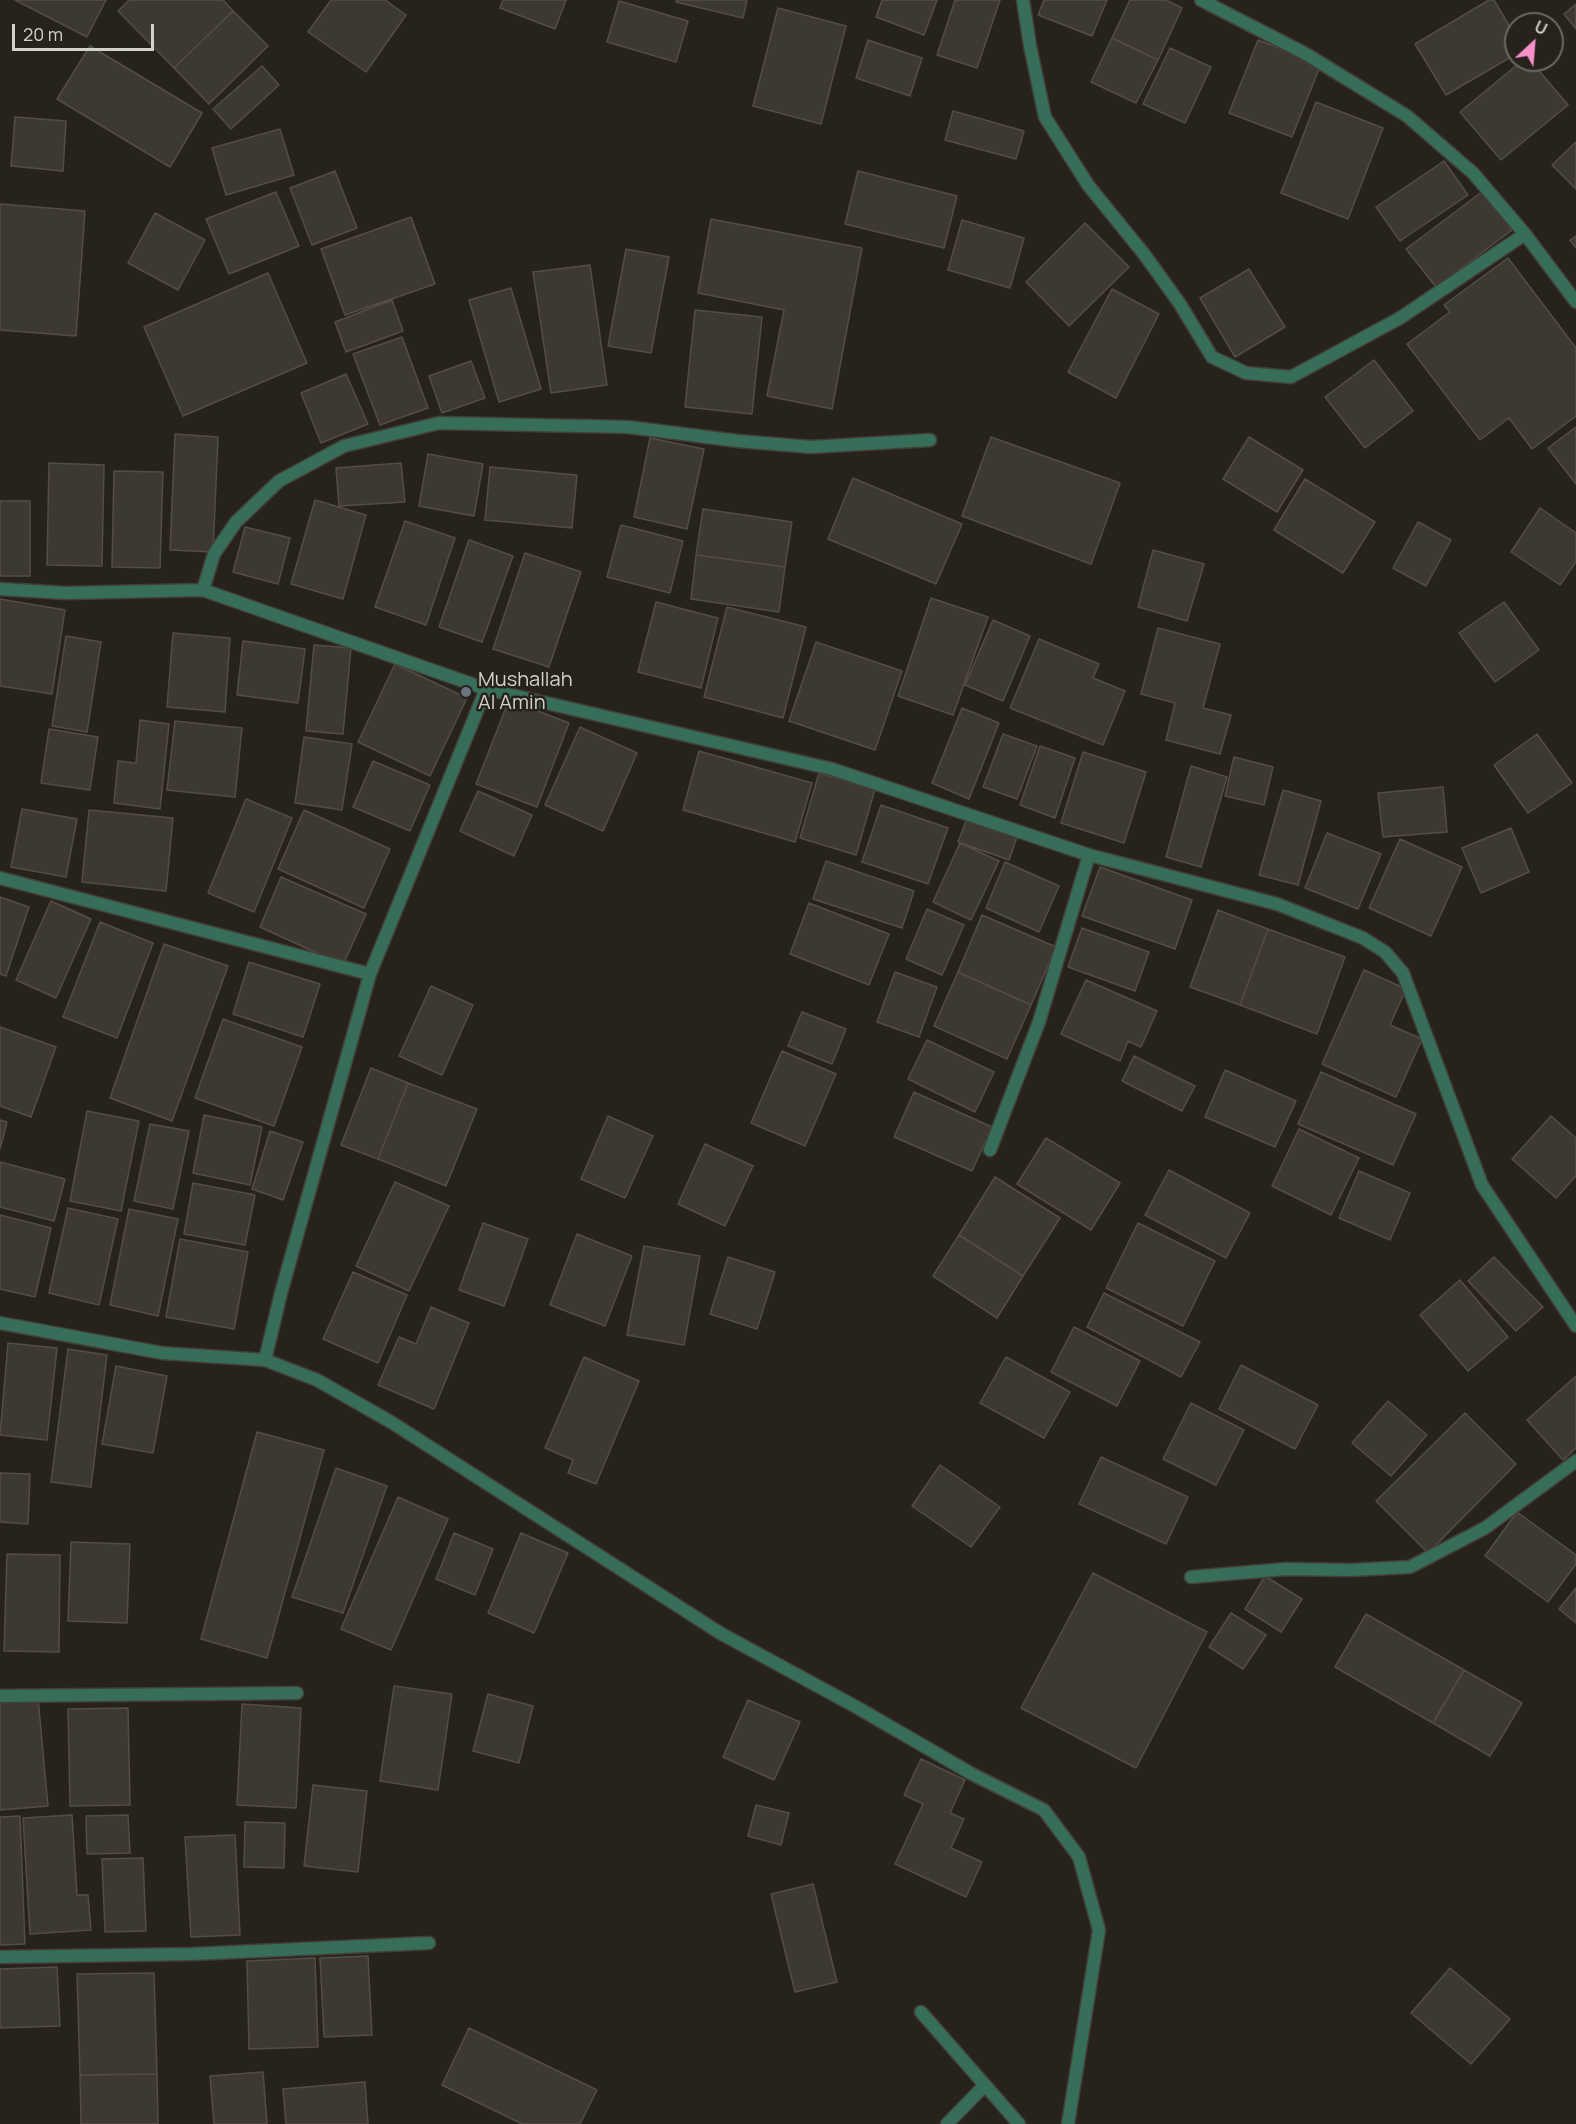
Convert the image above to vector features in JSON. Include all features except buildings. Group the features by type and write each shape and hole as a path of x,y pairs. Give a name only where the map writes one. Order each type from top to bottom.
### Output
{"street":[{"path":"1023,0 1030,46 1046,117 1088,185 1144,254 1180,304 1212,357 1246,373 1291,377 1400,318 1525,234"},
{"path":"1200,0 1306,54 1407,116 1473,173 1525,234 1576,302"},
{"path":"203,590 214,554 236,522 279,481 344,446 439,423 628,427 738,441 811,447 930,440"},
{"path":"0,589 66,593 203,590 486,689 832,769 1089,855 1277,904 1363,939 1385,952 1402,973 1482,1185 1576,1326"},
{"path":"265,1360 281,1293 370,974 486,689"},
{"path":"990,1150 1039,1022 1089,855"},
{"path":"0,878 370,974"},
{"path":"0,1323 162,1353 265,1360 318,1380 391,1422 720,1633 858,1708 972,1774 1044,1810 1079,1857 1100,1930 1068,2124"},
{"path":"1191,1577 1286,1569 1350,1570 1410,1567 1485,1528 1576,1461"},
{"path":"0,1696 297,1693"},
{"path":"0,1957 192,1954 429,1943"},
{"path":"921,2012 1019,2124"},
{"path":"947,2124 985,2085"}],"place":[{"name":"Mushallah Al Amin","path":"466,692"}]}
